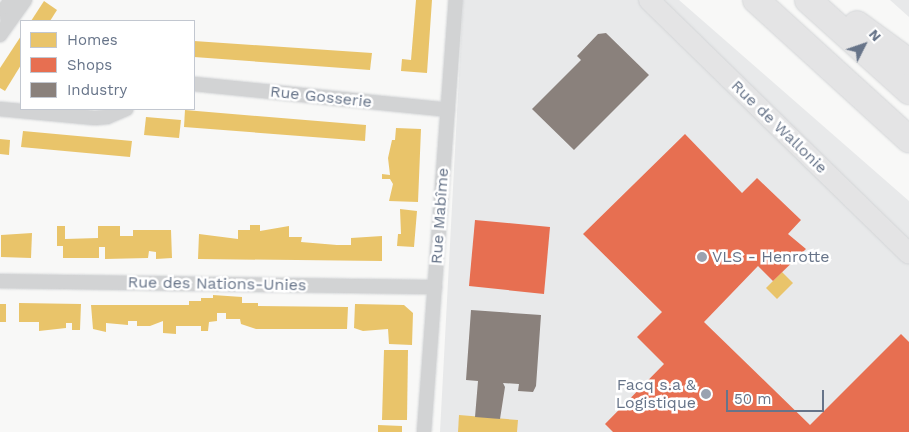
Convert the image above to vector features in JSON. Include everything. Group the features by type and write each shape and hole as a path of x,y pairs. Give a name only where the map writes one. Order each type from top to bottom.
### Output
{"highway":[{"path":"756,0 909,139"},
{"path":"808,0 909,91"},
{"path":"828,0 909,62"}],"street":[{"path":"8,23 6,7 11,0"},
{"path":"0,35 25,0"},
{"name":"Rue Mabîme","path":"424,432 456,0"},
{"name":"Rue de Wallonie","path":"649,0 909,254"},
{"name":"Rue Gosserie","path":"195,84 448,110"},
{"path":"0,109 95,118 107,117 124,110"},
{"name":"Rue des Nations-Unies","path":"0,281 434,287"}],"shaded area":[{"path":"463,0 679,0 909,201 909,432 440,432"},
{"path":"890,0 909,0 909,17"}],"building: Homes":[{"path":"416,0 432,0 427,73 401,71 402,59 411,60"},
{"path":"44,1 57,10 51,20 32,20"},
{"path":"20,38 20,67 5,91 0,88 0,68"},
{"path":"195,41 372,53 370,70 195,57"},
{"path":"185,110 366,125 365,141 184,127"},
{"path":"146,117 181,120 179,138 144,135"},
{"path":"396,128 421,129 418,202 389,201 393,184 390,179 382,179 382,174 390,175 388,158 392,140 395,140"},
{"path":"23,131 132,141 130,157 21,147"},
{"path":"0,139 10,140 9,155 0,154"},
{"path":"400,209 417,211 414,247 397,246 398,234 401,234"},
{"path":"250,225 260,225 260,231 289,226 289,237 302,237 301,242 337,245 351,245 351,238 382,236 382,261 198,259 199,234 238,239 238,230 250,230"},
{"path":"57,226 65,226 65,239 98,238 98,226 120,226 120,236 133,236 133,230 171,230 172,258 156,259 156,252 149,251 148,258 105,259 105,247 99,247 99,258 63,258 63,246 57,246"},
{"path":"32,233 31,258 1,257 1,235"},
{"path":"782,272 793,283 777,299 766,288"},
{"path":"213,295 242,297 242,303 258,303 258,306 348,307 347,329 256,329 241,324 240,319 226,319 226,313 217,313 217,321 209,322 208,331 201,331 201,326 176,326 176,334 163,333 163,321 150,326 137,326 137,321 128,321 128,325 106,323 106,332 93,329 91,305 189,305 189,301 213,298"},
{"path":"19,303 81,304 80,330 72,330 72,323 66,323 66,328 39,331 39,322 19,322"},
{"path":"0,304 6,304 6,322 0,322"},
{"path":"355,304 404,305 413,313 412,345 389,344 388,329 363,331 354,328"},
{"path":"384,350 408,350 407,420 382,420"},
{"path":"459,415 518,420 517,432 458,432"},
{"path":"378,425 402,426 402,432 378,432"}],"building: Shops":[{"path":"685,134 742,193 757,178 801,220 788,234 806,249 773,281 758,266 704,322 810,425 901,334 909,342 909,432 613,432 605,424 664,364 637,337 662,312 583,234"},
{"path":"475,220 550,227 544,294 469,286"}],"building: Industry":[{"path":"606,33 649,75 574,150 532,109 581,60 577,56 598,34"},
{"path":"471,310 541,315 536,386 533,392 518,391 519,384 503,383 505,387 500,419 475,417 478,381 466,380"}],"place":[{"name":"VLS - Henrotte","path":"702,257"},
{"name":"Facq s.a & Logistique","path":"706,394"}]}
